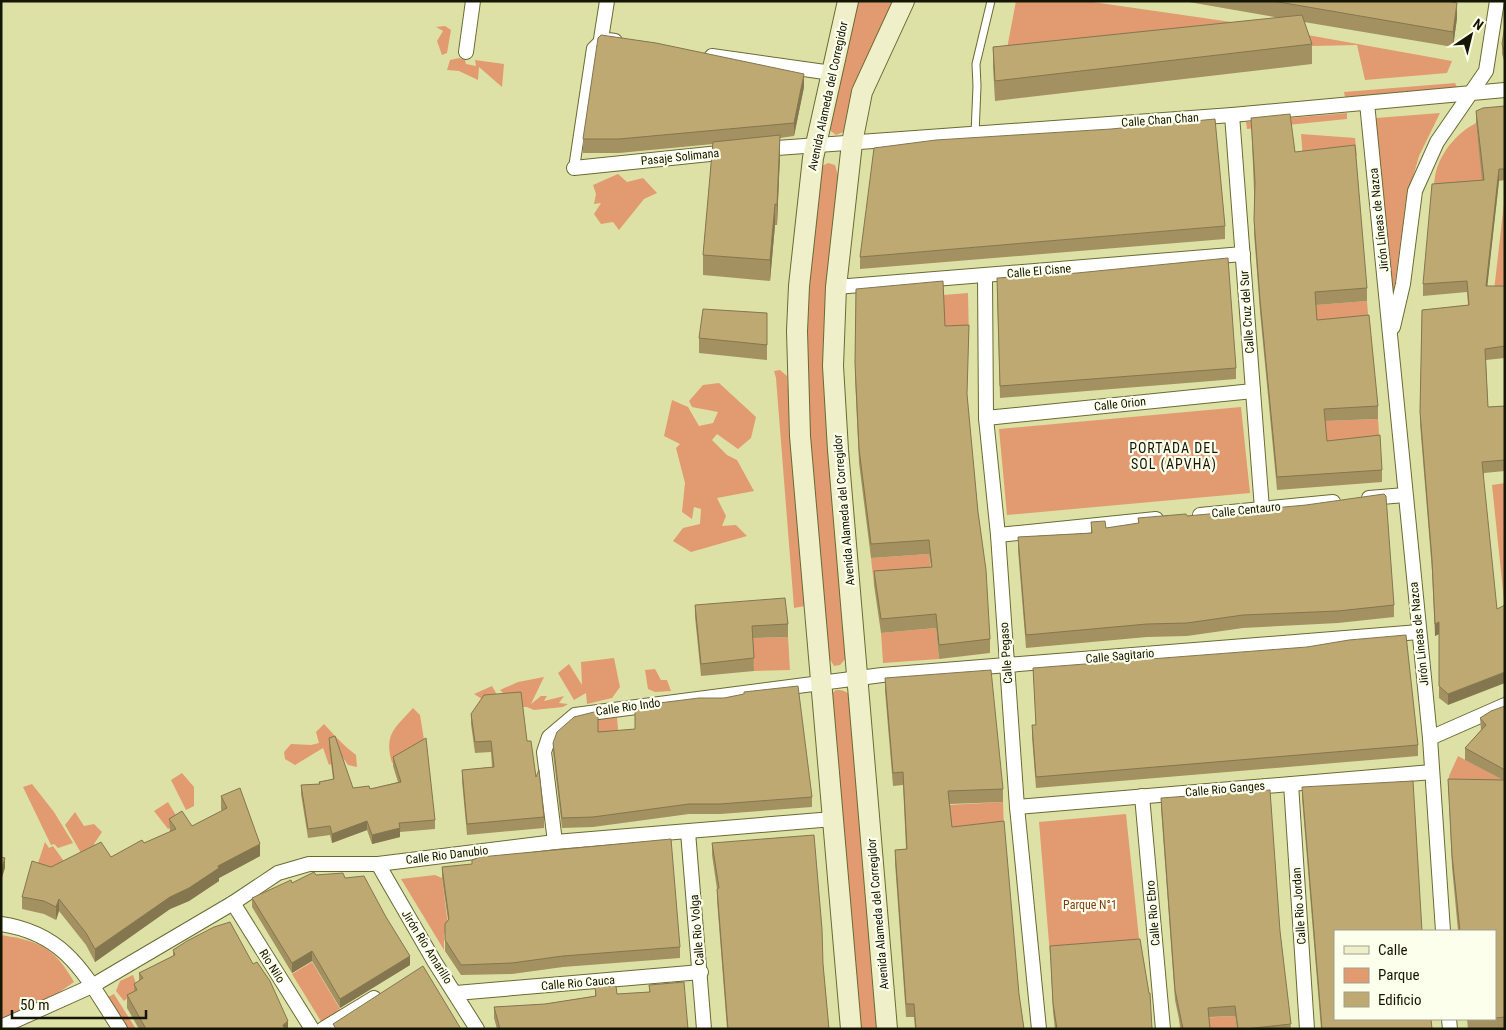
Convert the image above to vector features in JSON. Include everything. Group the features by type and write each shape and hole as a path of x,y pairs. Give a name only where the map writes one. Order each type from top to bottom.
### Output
{"main road":[{"name":"Avenida Alameda del Corregidor","path":"848,1 816,143 799,286 797,388 851,1029"},
{"name":"Avenida Alameda del Corregidor","path":"888,1029 838,450 833,366 836,287 852,143 862,92 904,1"}],"street":[{"path":"466,52 473,1"},
{"path":"574,168 592,48 601,39 607,1"},
{"name":"Jirón Líneas de Nazca","path":"1391,338 1403,284 1415,191 1437,142 1486,71 1497,1"},
{"path":"601,39 630,43"},
{"path":"699,54 832,73"},
{"name":"Calle Chan Chan","path":"816,143 852,143 1232,115 1505,90"},
{"name":"Jirón Líneas de Nazca","path":"1367,103 1430,738 1443,930"},
{"name":"Calle Cruz del Sur","path":"1232,115 1262,509"},
{"name":"Pasaje Solimana","path":"574,168 816,143"},
{"name":"Calle El Cisne","path":"836,287 1243,254"},
{"name":"Calle Pegaso","path":"985,276 986,418 998,535 1017,807 1039,1029"},
{"name":"Calle Orion","path":"986,418 1253,391"},
{"name":"Calle Centauro","path":"998,535 1405,495"},
{"name":"Calle Sagitario","path":"821,682 1419,632"},
{"name":"Calle Rio Indo","path":"555,842 544,752 550,737 575,715 821,682"},
{"path":"1430,738 1505,705"},
{"name":"Calle Rio Ganges","path":"1017,807 1432,772"},
{"name":"Calle Rio Jordan","path":"1291,784 1307,1029"},
{"name":"Calle Rio Ebro","path":"1142,796 1164,1029"},
{"name":"Calle Rio Danubio","path":"1,1027 92,986 233,903 278,873 309,864 378,864 555,842 833,819"},
{"name":"Calle Rio Volga","path":"688,832 701,972 704,1029"},
{"name":"Jirón Río Amarillo","path":"378,864 430,964 456,993 478,1029"},
{"name":"Rio Nilo","path":"233,903 312,1029"},
{"path":"1,924 19,927 50,940 69,954 120,1029"},
{"name":"Calle Rio Cauca","path":"456,993 701,972"},
{"path":"323,1029 383,992"}],"lane":[{"path":"975,134 978,86 976,64 991,1"}],"green space":[{"path":"857,1 895,1 846,131 836,135 828,129"},
{"path":"1016,1 1086,1 1252,25 1452,61 1447,73 1365,80 1357,45 1312,46 1295,34 1005,59"},
{"path":"445,26 451,30 447,53 442,55 437,41 443,31 436,27"},
{"path":"459,58 465,60 466,64 476,66 475,60 504,64 502,87 479,67 478,80 459,71 447,70 450,60"},
{"path":"1455,83 1457,87 1345,97 1344,92"},
{"path":"1347,113 1347,119 1247,129 1246,122"},
{"path":"1440,113 1419,156 1406,201 1393,298 1376,118"},
{"path":"1476,123 1483,182 1434,187 1437,167 1446,149 1460,134"},
{"path":"1301,134 1355,138 1357,156 1303,159"},
{"path":"828,163 835,165 838,175 825,303 825,401 847,657 840,665 834,666 828,656 805,398 806,304 822,166"},
{"path":"618,174 627,182 643,178 657,193 644,199 619,230 613,222 601,224 594,214 601,203 594,204 596,194 593,185"},
{"path":"1505,194 1505,291 1494,291"},
{"path":"968,293 969,340 945,340 943,295"},
{"path":"1367,301 1369,327 1317,333 1315,305"},
{"path":"780,370 787,376 805,606 794,608 774,371"},
{"path":"719,383 756,417 751,438 738,449 717,434 712,440 727,455 737,460 754,491 717,498 726,516 722,526 736,525 747,536 691,552 673,541 683,528 700,524 701,509 694,507 692,519 682,512 685,483 676,448 680,444 664,436 672,400 688,407 699,426 713,423 718,412 692,407 689,401 703,385"},
{"path":"1241,407 1250,493 1007,515 999,429"},
{"path":"1378,419 1380,448 1327,453 1324,421"},
{"path":"1505,483 1505,610 1492,485"},
{"path":"929,554 932,581 874,585 871,558"},
{"path":"936,628 939,659 883,663 881,633"},
{"path":"788,637 790,670 754,671 752,638"},
{"path":"614,658 620,687 612,698 587,704 586,693 574,700 558,673 569,664 582,685 581,662"},
{"path":"655,669 661,680 667,680 671,691 655,692 648,689 645,670"},
{"path":"544,677 531,704 541,696 547,696 544,701 564,696 559,703 568,704 563,707 534,710 527,707 495,707 474,694 492,686 501,702 508,698 500,690 518,682"},
{"path":"836,690 845,691 851,698 879,1029 859,1029 831,694"},
{"path":"413,708 420,715 425,746 392,763 389,745 392,732"},
{"path":"601,717 617,717 619,742 598,742 598,719"},
{"path":"324,724 356,755 357,767 348,765 343,758 329,765 323,748 295,765 285,759 284,752 291,744 311,745 319,743 316,732"},
{"path":"1458,756 1505,781 1448,791 1449,776"},
{"path":"182,773 194,787 194,806 186,810 171,780"},
{"path":"32,784 54,812 73,843 58,848 54,844 51,845 23,787"},
{"path":"168,802 180,822 168,829 154,811"},
{"path":"1003,802 1004,834 952,840 948,805"},
{"path":"75,812 84,826 94,824 102,832 94,844 103,861 85,860 65,825"},
{"name":"Parque N°1","path":"1126,814 1140,948 1050,955 1039,822"},
{"path":"45,842 49,848 53,846 66,864 64,868 37,866"},
{"path":"435,875 442,878 448,925 444,935 444,950 401,879"},
{"path":"1,935 36,943 52,953 67,970 74,982 36,1008 1,1019"},
{"path":"312,962 340,1009 322,1023 292,974"},
{"path":"133,975 138,989 124,1001 116,991 120,981"},
{"path":"114,994 136,1029 126,1029 108,997"},
{"path":"1235,1016 1237,1029 1180,1029 1179,1019"}],"building":[{"path":"1273,1 1448,1 1457,3 1453,32"},
{"path":"1302,15 1312,44 995,81 993,47"},
{"path":"1505,25 1505,50 1504,50 1502,44"},
{"path":"601,35 656,43 804,74 794,123 619,139 583,139 598,38"},
{"path":"1505,106 1505,169 1499,169 1486,286 1505,286 1505,346 1485,349 1488,407 1505,406 1505,460 1482,462 1497,609 1505,605 1505,672 1448,694 1439,686 1439,622 1435,624 1432,560 1420,412 1422,310 1469,305 1467,281 1423,284 1432,184 1484,180 1476,111 1483,108"},
{"path":"1290,114 1295,152 1355,145 1367,288 1315,292 1317,320 1369,315 1378,406 1324,409 1327,441 1380,435 1382,470 1277,477 1254,220 1255,182 1251,118"},
{"path":"1215,119 1225,226 860,257 874,148 936,140 1111,129"},
{"path":"780,135 777,205 775,204 770,260 703,255 713,142"},
{"path":"1228,258 1236,368 1000,386 997,278 1077,273"},
{"path":"943,281 945,326 969,325 967,394 978,512 986,570 990,639 939,645 936,614 881,619 874,571 932,567 929,540 871,544 859,449 855,363 856,289"},
{"path":"703,309 767,313 767,345 699,338"},
{"path":"1384,494 1386,496 1394,605 1338,611 1243,615 1187,623 1147,624 1026,635 1018,537 1092,533 1091,522 1105,521 1106,528 1139,523 1138,518 1186,514 1187,516 1306,505"},
{"path":"785,598 788,624 752,626 754,658 701,664 695,605"},
{"path":"1406,635 1418,745 1036,777 1032,725 1036,725 1033,668 1307,647 1349,640"},
{"path":"991,670 1003,789 948,791 952,827 1004,821 1019,994 1024,1029 916,1029 914,1004 906,1004 895,850 907,849 903,772 893,773 885,678"},
{"path":"798,686 812,797 720,804 689,804 593,817 562,818 553,743 557,732 574,717 598,711 598,732 635,729 635,706 699,698 724,698 744,694 744,692"},
{"path":"521,692 527,741 531,741 536,777 539,770 544,817 467,824 462,770 494,767 491,741 475,742 471,714 484,695"},
{"path":"1505,706 1505,770 1465,748 1486,725 1480,718 1491,711"},
{"path":"335,736 353,788 369,786 370,789 401,782 393,757 426,738 435,820 399,823 400,828 372,835 367,821 332,834 330,826 308,829 301,785 320,784 319,782 334,779 329,738"},
{"path":"1448,779 1505,780 1505,1017 1496,1018 1496,930 1460,930 1452,855"},
{"path":"1413,781 1422,930 1334,930 1334,1020 1431,1020 1432,1029 1322,1029 1302,787"},
{"path":"240,788 260,844 218,866 219,868 189,888 170,897 95,949 86,933 59,899 56,907 44,901 22,897 32,861 51,867 101,842 111,857 142,840 144,843 176,829 169,819 182,811 192,826 227,808 221,796"},
{"path":"1270,790 1280,931 1291,1024 1238,1029 1235,1006 1208,1008 1210,1029 1183,1029 1175,990 1161,798"},
{"path":"814,835 829,1029 728,1029 717,889 719,888 712,843"},
{"path":"671,839 680,947 563,956 512,963 461,965 445,940 445,924 449,919 442,867 472,864 472,860 480,857"},
{"path":"1,857 5,858 1,871"},
{"path":"314,872 316,875 343,873 345,878 364,876 410,956 340,999 312,951 292,963 252,898 291,880 292,883"},
{"path":"230,922 253,964 257,962 270,981 288,1021 283,1025 285,1029 146,1029 127,995 137,990 134,984 143,978 139,973 175,955 173,950 187,941 214,927"},
{"path":"1140,939 1150,993 1152,1029 1057,1029 1053,1003 1050,946"},
{"path":"423,966 461,1029 336,1029 333,1024"},
{"path":"684,982 688,1029 500,1029 494,1007 545,1004 596,996 595,987 616,986 617,994 650,992 649,985"}],"district":[{"name":"PORTADA DEL SOL (APVHA)","path":"1174,456"}]}
